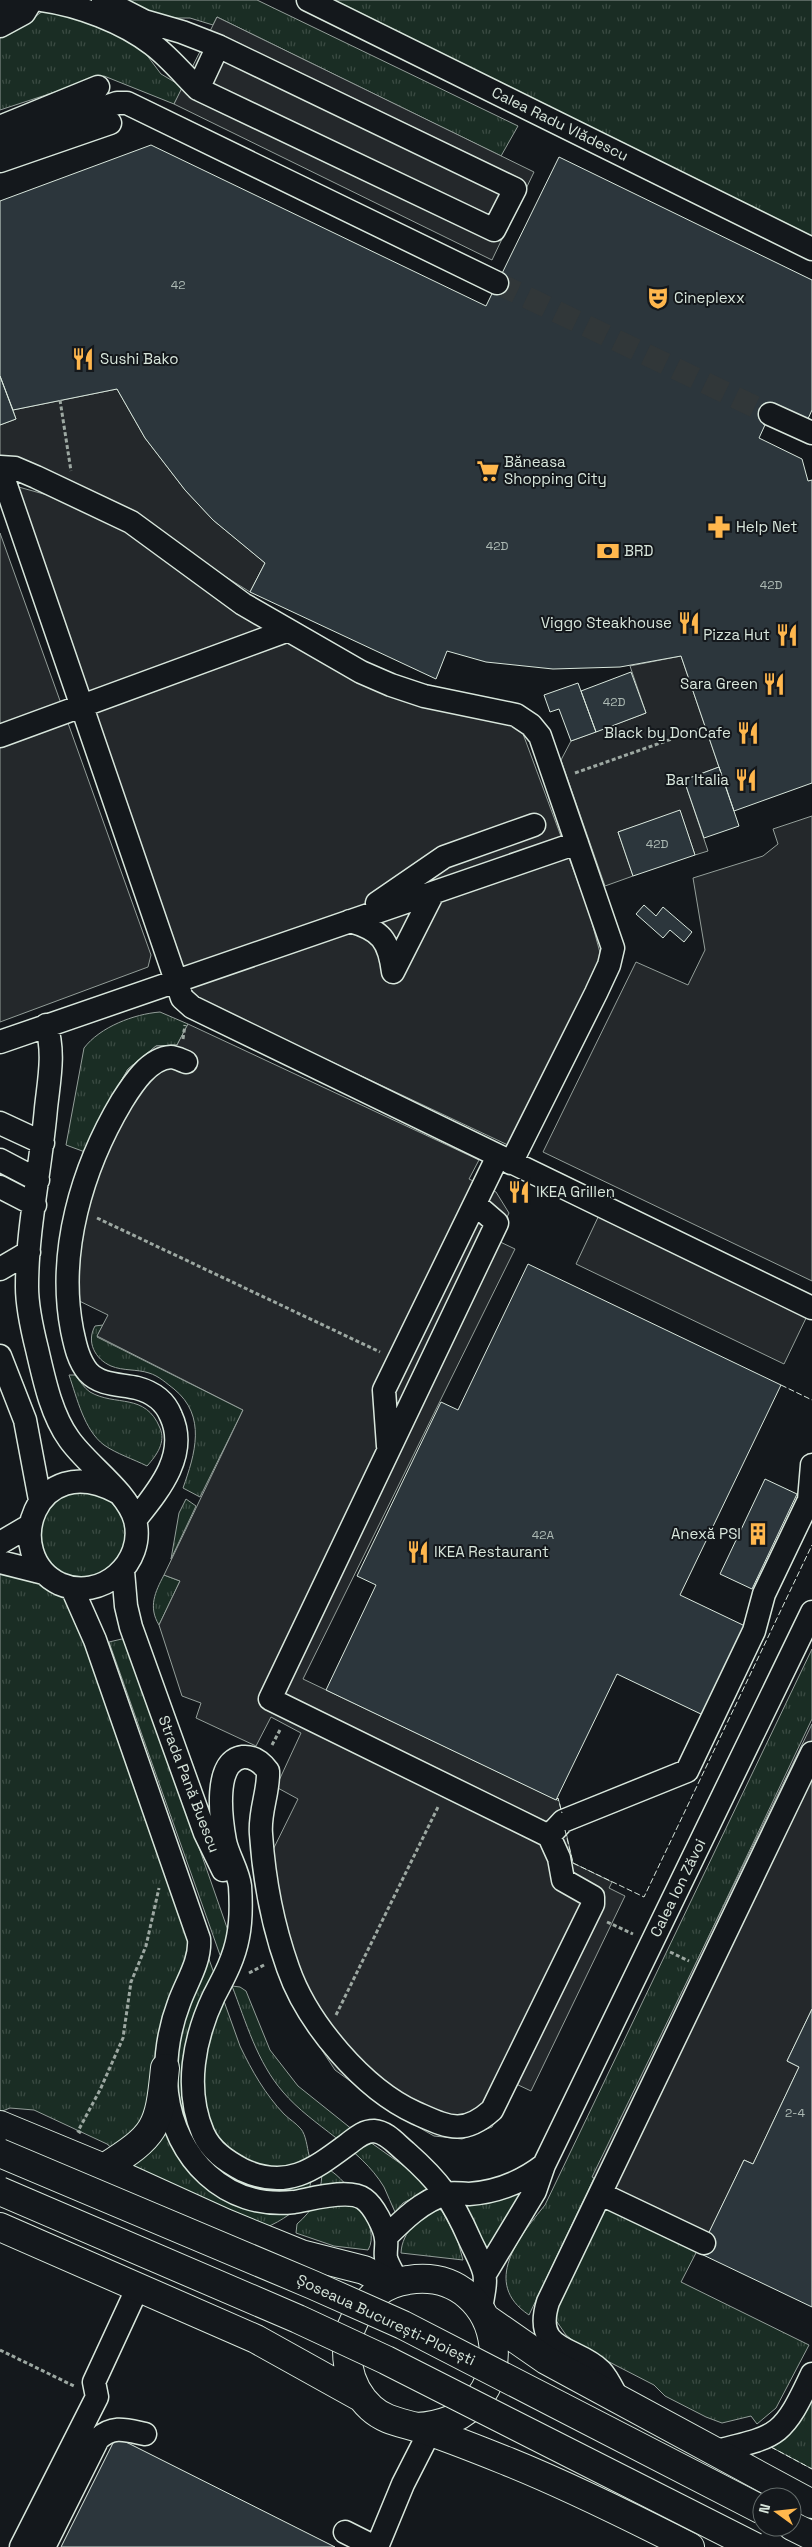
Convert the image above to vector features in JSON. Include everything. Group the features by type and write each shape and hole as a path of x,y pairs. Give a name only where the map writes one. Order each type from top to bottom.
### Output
{"highway":[{"path":"104,2168 145,2139 161,2108 165,2068"},
{"path":"0,2125 301,2254 387,2267 422,2279 443,2282 461,2291 484,2315 546,2360 712,2452 812,2504"},
{"name":"Șoseaua București-Ploiești","path":"0,2152 313,2285 403,2326 752,2505"},
{"path":"0,2191 289,2315 369,2352 755,2547"},
{"path":"0,2227 263,2343 362,2398 381,2416 398,2424 422,2430 527,2470 690,2547"},
{"path":"362,2398 348,2368 349,2336 360,2310 370,2299 387,2267"},
{"path":"422,2430 460,2416 473,2406 483,2393 494,2364 492,2334 484,2315"}],"street":[{"path":"0,4 8,0"},
{"path":"0,26 24,13 32,0"},
{"path":"42,0 74,5 138,34 154,45 198,89 494,230 515,189 218,46 182,32 144,21 103,0"},
{"name":"Calea Radu Vlădescu","path":"308,0 812,249"},
{"path":"198,89 218,46"},
{"path":"0,126 98,87"},
{"path":"0,144 118,104 127,103 497,283"},
{"path":"0,161 110,123"},
{"path":"770,414 812,433"},
{"path":"240,1904 240,1884 225,1842 222,1788 223,1773 228,1764 243,1757 256,1760 268,1770 261,1834 269,1899 288,1970 310,2011 326,2036 350,2066 410,2110 451,2127 465,2128 478,2122 492,2110 593,1904 594,1897 589,1892 563,1880 559,1858 549,1836 270,1699 388,1448 384,1390 475,1204 505,1160 592,1001 611,957 610,937 540,736 531,724 516,715 424,696 390,685 330,656 243,604 131,522 15,468 0,468 182,998 192,1007 505,1160 812,1308"},
{"path":"0,736 286,631"},
{"path":"350,921 444,857 535,831 431,877 398,904"},
{"path":"0,1042 577,843"},
{"path":"350,921 368,926 380,934 391,950 393,972 433,893"},
{"path":"0,1562 44,1573 60,1584 72,1588 91,1588 102,1585 123,1571 131,1558 135,1546 135,1520 127,1503 77,1449 56,1414 43,1375 28,1307 29,1252 43,1143 52,1044 46,1025"},
{"path":"135,1520 169,1470 176,1450 175,1425 162,1401 152,1394 98,1379 88,1372 81,1361 76,1347 67,1295 68,1268 77,1208 104,1135 139,1076 156,1062 171,1057 186,1062"},
{"path":"0,1123 43,1143"},
{"path":"0,1160 38,1180"},
{"path":"0,1187 35,1205"},
{"path":"0,1269 29,1252"},
{"path":"0,1356 5,1380 30,1437 40,1500"},
{"path":"549,1836 563,1821 687,1770 754,1631 764,1594 809,1500 812,1465"},
{"path":"44,1573 34,1558 29,1543 29,1526 40,1500 62,1484 75,1481 100,1483 117,1492"},
{"path":"0,1543 29,1526"},
{"name":"Strada Pană Buescu","path":"123,1571 126,1606 135,1636 205,1833 240,1904 235,1952 206,2015 198,2037 194,2060 193,2081 196,2115 210,2146 231,2164 250,2173 269,2178 286,2179 302,2175 364,2132 375,2131 387,2135 423,2166 448,2194 485,2274"},
{"path":"72,1588 95,1640 200,1938 198,1954 174,2020 165,2068 171,2115 177,2133 198,2168 212,2179 245,2196 276,2202 342,2194 362,2198 372,2208 387,2267"},
{"name":"Calea Ion Zăvoi","path":"485,2274 535,2191 544,2165 812,1612"},
{"path":"619,2401 601,2370 553,2341 547,2332 543,2317 548,2302 812,1754"},
{"name":"Calea Ion Zăvoi","path":"387,2267 417,2209 448,2194 470,2194 507,2187 520,2182 544,2165"},
{"path":"601,2194 704,2243"},
{"path":"484,2315 485,2274"},
{"path":"21,2547 97,2397 94,2382 138,2287"},
{"path":"712,2452 761,2440 782,2428 793,2414 812,2374"},
{"path":"44,2547 69,2515 91,2470 98,2440 111,2430 118,2428 145,2434"},
{"path":"345,2532 376,2547 404,2484 422,2430"}],"path":[{"path":"60,400 72,474"},
{"path":"575,774 706,728"},
{"path":"77,1208 386,1355"},
{"path":"326,2036 440,1802"},
{"path":"86,2137 78,2131 100,2090 123,2038 132,1982 146,1946 160,1884"},
{"path":"248,1974 272,1960"},
{"path":"0,2350 97,2397"}],"green space":[{"path":"116,0 257,0 518,126 501,156 217,17 213,25 190,18 157,18"},
{"path":"307,0 812,0 812,249"},
{"path":"65,10 128,40 143,50 161,74 183,87 174,104 104,76 0,110 0,37 15,31 43,11"},
{"path":"160,1012 188,1024 177,1045 156,1046 128,1069 96,1125 85,1152 66,1145 84,1048 99,1034 118,1023 150,1013"},
{"path":"103,1325 97,1337 243,1410 200,1497 183,1488 194,1449 195,1423 191,1411 174,1389 156,1376 144,1372 116,1368 100,1359 94,1349 91,1338 95,1326"},
{"path":"69,1375 75,1375 90,1392 110,1399 138,1405 146,1409 154,1417 162,1433 162,1438 157,1453 147,1466 114,1451 97,1439 82,1413"},
{"path":"83,1492 99,1496 113,1505 122,1519 126,1535 122,1551 113,1565 99,1574 83,1578 67,1574 53,1565 44,1551 40,1535 44,1519 53,1505 67,1496"},
{"path":"186,1499 196,1506 171,1559 179,1513"},
{"path":"0,1562 59,1584 95,1640 240,2046 265,2090 284,2114 304,2134 311,2171 310,2185 306,2197 289,2215 251,2234 173,2200 107,2144 34,2110 10,2108 0,2112"},
{"path":"164,1575 180,1581 159,1625 153,1606 158,1587"},
{"path":"126,1638 240,1965 220,1955 109,1642"},
{"path":"812,1649 812,1719 529,2315 515,2302 508,2289 506,2275 509,2260 525,2231 545,2205"},
{"path":"232,1986 240,1987 246,1991 270,2050 298,2086 353,2130 418,2176 429,2189 403,2203 395,2212 384,2187 374,2173 362,2160 295,2104 274,2080 259,2055"},
{"path":"328,2169 345,2183 361,2205 370,2230 371,2241 368,2250 334,2246 296,2233 297,2224 312,2208 318,2196 322,2174"},
{"path":"518,2191 524,2194 497,2232 487,2255 461,2205"},
{"path":"607,2203 698,2249 681,2282 809,2345 776,2408 757,2424 751,2416 722,2423 665,2396 654,2385 584,2349 566,2335 555,2319 559,2301"},
{"path":"439,2209 457,2238 463,2260 401,2253 405,2238 413,2226 425,2216"},
{"path":"812,2393 812,2469 771,2447 796,2426"}],"shaded area":[{"path":"217,17 534,172 492,260 174,104"},
{"path":"117,389 145,438 185,490 213,520 265,563 250,592 210,567 0,462 0,425 16,419 13,410"},
{"path":"15,486 58,498 112,521 298,644 519,723 589,912 602,960 510,1146 194,997"},
{"path":"0,533 151,955 148,967 0,1022"},
{"path":"681,656 719,767 684,780 708,851 695,855 680,811 618,832 633,876 605,886 561,760 571,741 646,713 630,666"},
{"path":"812,816 812,1281 543,1152 636,962 688,985 705,950 693,878 763,856 778,844 773,829"},
{"path":"188,1024 479,1160 469,1179 496,1192 509,1213 496,1240 515,1249 303,1679 559,1801 573,1863 612,1882 609,1888 625,1896 531,2091 514,2083 492,2127 462,2139 434,2136 397,2115 335,2070 294,2008 272,1935 265,1866 298,1799 276,1787 301,1733 271,1717 256,1746 196,1718 201,1703 182,1696 159,1625 180,1581 164,1575 243,1410 97,1336 108,1315 67,1295 85,1152 96,1125 128,1069 156,1046 177,1045"},
{"path":"600,1213 808,1314 784,1364 576,1264"},
{"path":"812,1724 812,2009 787,2061 799,2067 753,2164 744,2160 709,2233 592,2177"}],"building":[{"name":"Băneasa Shopping City","path":"151,145 486,306 559,157 812,280 812,410 807,421 770,414 759,438 802,459 808,481 812,480 812,783 734,811 681,656 620,667 553,669 486,662 447,651 436,679 250,592 265,563 213,520 185,490 145,438 117,389 13,410 0,376 0,201"},
{"path":"0,376 16,419 0,425"},
{"path":"631,672 646,713 596,732 581,691"},
{"path":"578,683 596,732 571,741 559,709 550,712 544,695"},
{"name":"Bar Italia","path":"719,767 739,826 704,838 684,780"},
{"path":"680,810 695,855 633,876 618,832"},
{"path":"644,905 656,916 663,907 692,932 684,942 670,930 663,938 636,914"},
{"path":"528,1264 781,1385 680,1595 745,1626 703,1715 617,1674 556,1800 326,1690 376,1585 357,1576 441,1402 458,1410"},
{"name":"Anexă PSI","path":"765,1479 797,1494 752,1589 720,1574"},
{"path":"812,2009 812,2307 699,2253 744,2160 753,2164 799,2067 787,2061"},
{"path":"116,2437 335,2547 61,2547"}],"tunnel":[{"path":"497,283 770,414"}],"fence":[{"path":"781,1385 812,1400"},
{"path":"565,1830 573,1863 644,1897 812,1545"},
{"path":"556,1800 558,1798 562,1813"},
{"path":"771,2447 812,2469"}],"place":[{"name":"Cineplexx","path":"658,298"},
{"name":"Sushi Bako","path":"83,359"},
{"name":"Băneasa Shopping City","path":"488,471"},
{"name":"Help Net","path":"719,527"},
{"name":"BRD","path":"608,551"},
{"name":"Viggo Steakhouse","path":"689,623"},
{"name":"Pizza Hut","path":"787,635"},
{"name":"Sara Green","path":"774,684"},
{"name":"Black by DonCafe","path":"748,733"},
{"name":"Bar Italia","path":"746,780"},
{"name":"IKEA Grillen","path":"519,1192"},
{"name":"Anexă PSI","path":"758,1534"},
{"name":"IKEA Restaurant","path":"418,1552"}]}
